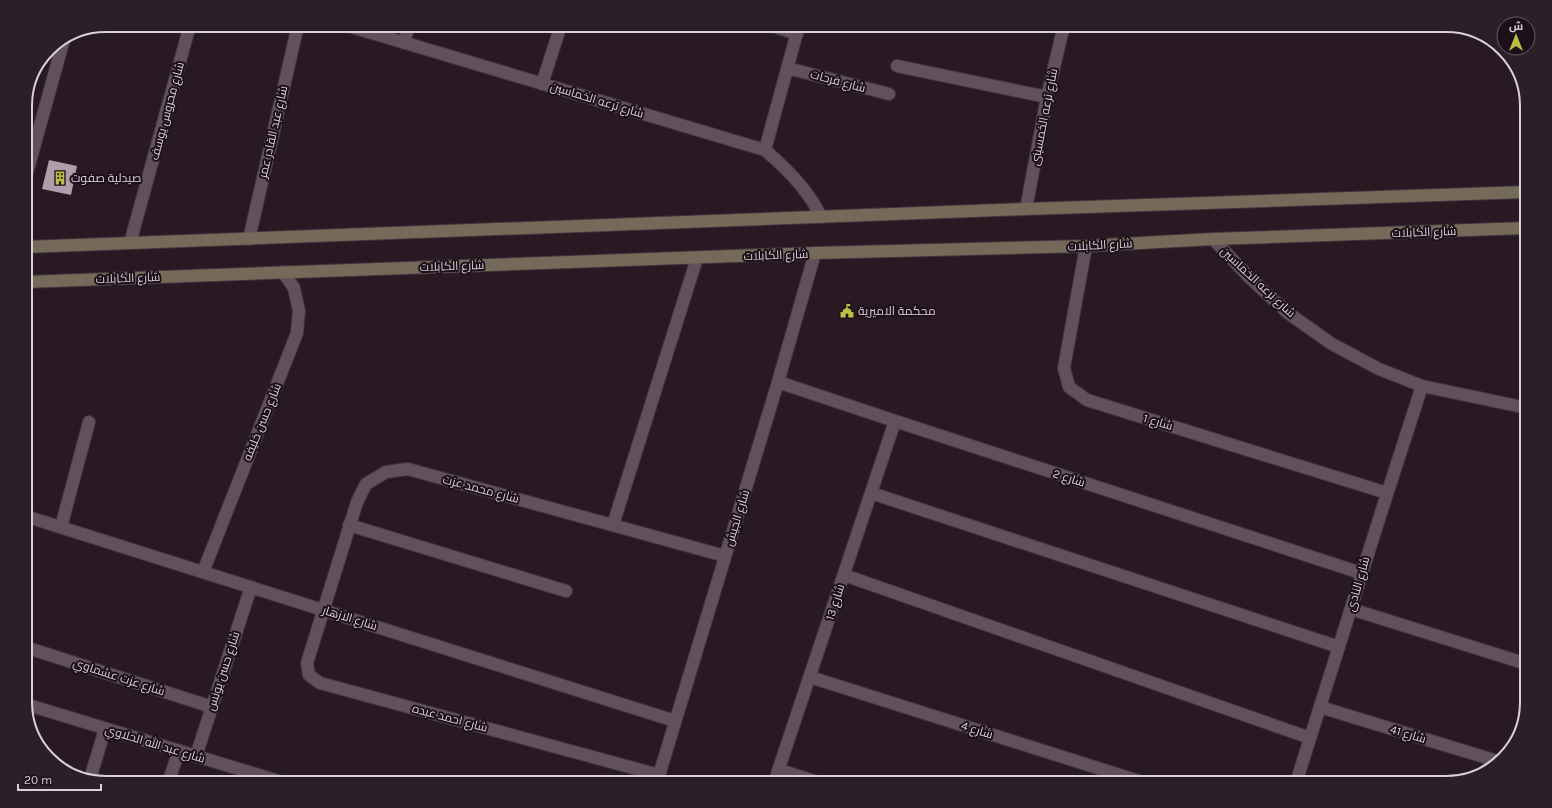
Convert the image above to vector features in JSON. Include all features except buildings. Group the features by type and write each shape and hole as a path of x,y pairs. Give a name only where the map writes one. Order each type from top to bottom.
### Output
{"main road":[{"path":"32,247 1026,209 1520,192"},
{"name":"شارع الكابلات","path":"32,282 814,253 1086,246 1213,239 1520,228"}],"street":[{"name":"شارع محروس يوسف","path":"130,243 188,32"},
{"name":"شارع عبد القادر عمر","path":"249,239 296,32"},
{"name":"شارع ترعه الخماسين","path":"368,32 765,150 784,166 812,200 821,217"},
{"path":"404,43 408,32"},
{"path":"542,84 559,32"},
{"path":"765,150 797,32"},
{"name":"شارع ترعه الخمسينى","path":"1026,209 1047,97 1062,32"},
{"path":"32,155 62,47"},
{"path":"897,66 1047,97"},
{"name":"شارع فرحات","path":"787,68 889,94"},
{"name":"شارع ترعه الخماسين","path":"1213,239 1249,277 1288,313 1332,344 1379,369 1422,386 1520,407"},
{"name":"شارع 1","path":"1086,246 1064,368 1069,387 1087,400 1387,493"},
{"name":"شارع الجيش","path":"659,776 778,382 814,253"},
{"path":"613,525 697,258"},
{"name":"شارع حسن خليفه","path":"203,572 297,333 299,310 294,288 283,272"},
{"name":"شارع 2","path":"778,382 895,422 1361,573"},
{"name":"شارع النادى","path":"1298,776 1361,573 1422,386"},
{"path":"61,527 89,422"},
{"name":"شارع 13","path":"776,776 895,422"},
{"name":"شارع محمد عزت","path":"323,610 357,502 366,484 386,472 408,469 725,556"},
{"path":"871,493 1339,648"},
{"name":"شارع الازهار","path":"32,518 675,721"},
{"path":"349,526 566,591"},
{"path":"844,575 1310,738"},
{"name":"شارع حسن يونس","path":"196,756 251,587"},
{"path":"1351,609 1520,662"},
{"name":"شارع احمد عبده","path":"323,610 307,663 309,675 320,683 647,776"},
{"name":"شارع عزت عشماوي","path":"32,649 212,707"},
{"name":"شارع 4","path":"810,677 1123,776"},
{"name":"شارع عبد الله الحلاوي","path":"32,706 262,776"},
{"name":"شارع 41","path":"1320,707 1492,760"},
{"path":"92,774 105,729"},
{"path":"170,776 179,750"},
{"path":"778,770 798,776"}],"place":[{"name":"صيدلية صفوت","path":"60,178"},
{"name":"محكمة الاميرية","path":"847,311"}]}
